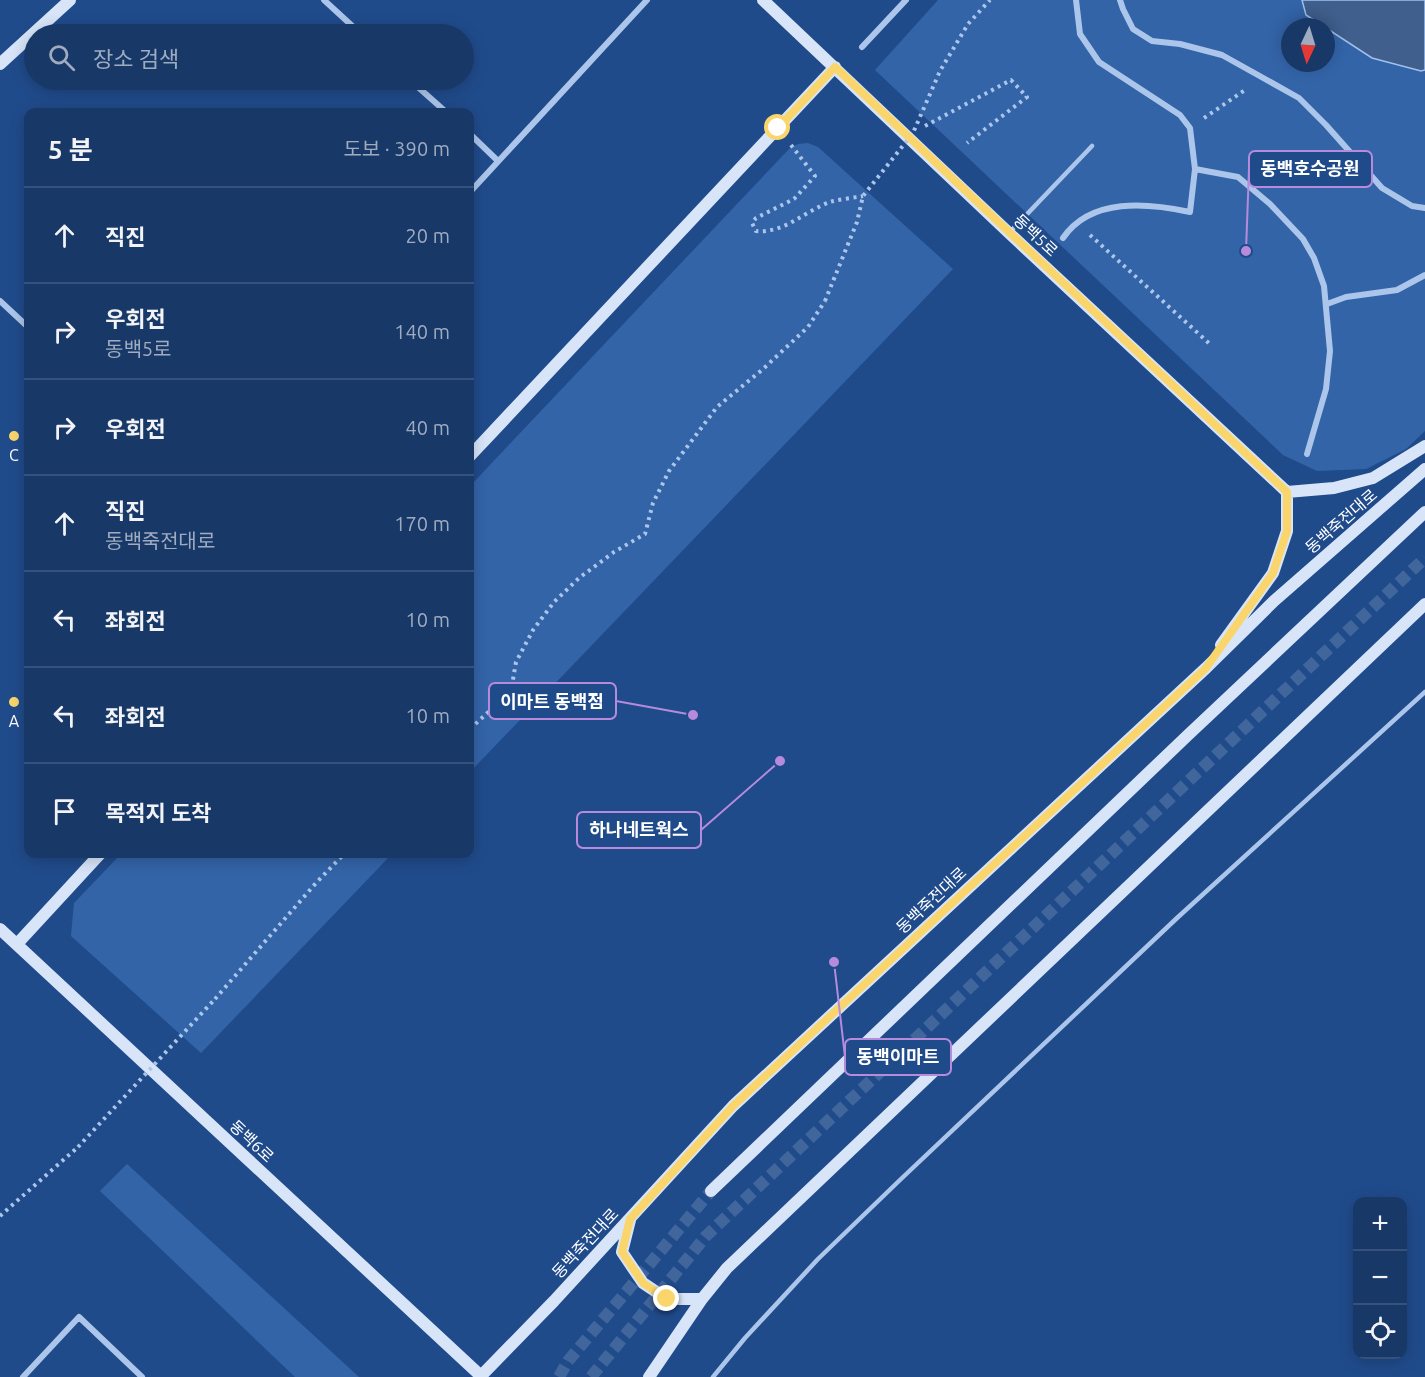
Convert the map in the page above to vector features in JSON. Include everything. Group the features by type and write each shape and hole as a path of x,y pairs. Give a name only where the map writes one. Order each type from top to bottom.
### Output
{"main road":[{"path":"44,24 70,0"},
{"name":"동백5로","path":"763,0 1287,492"},
{"path":"0,64 24,42"},
{"path":"474,452 835,67"},
{"path":"1206,668 1273,573 1287,531 1287,492 1334,488 1373,478 1425,446"},
{"name":"동백죽전대로","path":"481,1376 554,1301 733,1106 1206,668 1274,601 1425,469"},
{"path":"711,1191 1425,512"},
{"path":"649,1377 702,1299 727,1268 1425,604"},
{"path":"17,944 96,858"},
{"name":"동백6로","path":"0,929 481,1376"},
{"path":"630,1219 622,1252 643,1283 667,1299 702,1299"}],"street":[{"path":"324,0 350,24"},
{"path":"474,188 647,0"},
{"path":"862,47 906,0"},
{"path":"1064,238 1076,222 1105,208 1142,204 1190,212 1195,169 1190,128 1180,115 1099,62 1080,34 1076,0"},
{"path":"1120,0 1133,29 1152,41 1180,44 1222,55 1299,98 1382,188 1412,206 1425,208"},
{"path":"421,90 442,108"},
{"path":"474,138 498,161"},
{"path":"1195,169 1238,177 1270,204 1303,239 1314,258 1324,286 1330,351 1326,389 1307,454"},
{"path":"1327,304 1346,297 1397,290 1425,275"},
{"path":"0,301 24,323"},
{"path":"23,1377 79,1317 142,1377"}],"lane":[{"path":"1009,232 1092,146"},
{"path":"713,1377 745,1338 818,1259 1177,918 1425,692"}],"path":[{"path":"474,725 512,691 516,662 533,630 554,602 579,578 614,552 645,534 653,503 669,471 717,407 763,369 808,327 825,301 857,222 863,196 913,132 945,62 968,24 990,0"},
{"path":"913,132 1011,80 1027,97 967,143"},
{"path":"1205,117 1244,90"},
{"path":"778,128 815,176 794,199 756,218 752,223 756,231 766,232 778,228 831,202 863,196"},
{"path":"1076,222 1211,345"},
{"path":"0,1216 78,1148 340,858"}],"shaded area":[{"path":"938,0 1425,0 1425,431 1406,449 1366,469 1317,471 1283,455 875,70"},
{"path":"1302,0 1425,0 1425,70 1421,71 1372,58 1335,34 1335,18 1311,18 1306,15"},
{"path":"808,143 818,147 953,269 474,768 474,482 790,148"},
{"path":"117,858 388,858 201,1053 71,936 74,903"},
{"path":"127,1164 359,1377 295,1377 100,1191"}],"tunnel":[{"path":"591,1377 706,1236 1425,558"},
{"path":"559,1377 568,1361 711,1191"}],"place":[{"name":"동백호수공원","path":"1246,251"},
{"name":"C","path":"14,436"},
{"name":"A","path":"14,702"},
{"name":"이마트 동백점","path":"693,715"},
{"name":"하나네트웍스","path":"780,761"},
{"name":"동백이마트","path":"834,962"}],"route":[{"path":"667,1299 643,1283 622,1252 630,1219 733,1106 1206,668 1273,573 1287,531 1287,492 835,67 778,128"}]}
